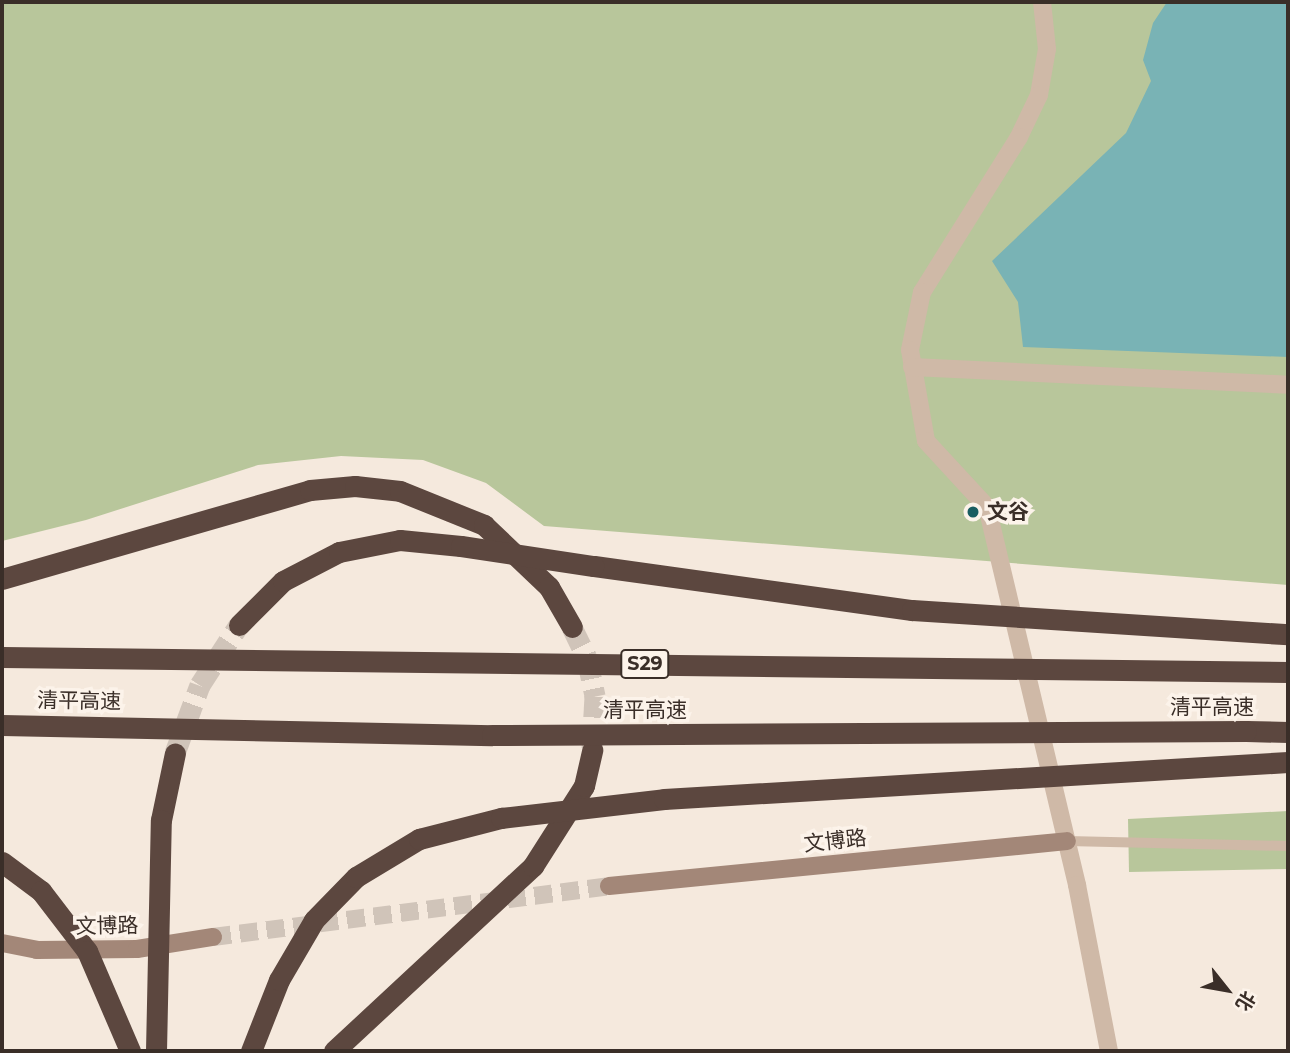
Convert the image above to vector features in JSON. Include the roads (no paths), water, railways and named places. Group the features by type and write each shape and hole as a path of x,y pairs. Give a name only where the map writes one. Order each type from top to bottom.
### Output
{"highway":[{"path":"2,579 288,495 355,486 400,491 484,525 527,562 572,627"},
{"path":"239,625 284,582 338,552 400,540 461,546 912,610 1288,634"},
{"name":"清平高速","path":"2,657 1288,671"},
{"name":"清平高速","path":"2,725 492,735 1288,732"},
{"path":"334,1051 533,866 584,786 592,750"},
{"path":"156,1051 161,820 175,753"},
{"path":"251,1051 279,980 314,920 356,877 419,839 501,818 664,799 1288,762"},
{"path":"2,862 41,891 93,962 130,1051"}],"street":[{"path":"1042,2 1046,49 1039,95 1019,137 922,292 910,332 912,367 926,441 987,507 1067,841 1109,1051"},
{"path":"912,367 1288,385"},
{"name":"文博路","path":"609,886 1067,841"},
{"name":"文博路","path":"2,943 37,950 137,950 212,937"}],"lane":[{"path":"1067,841 1288,846"}],"water":[{"path":"1167,2 1288,2 1288,357 1023,347 1018,302 992,261 1126,133 1151,81 1143,60 1153,23"}],"tunnel":[{"path":"175,753 200,685 239,625"},
{"path":"572,627 587,658 595,696 592,750"},
{"path":"213,937 609,886"}],"place":[{"name":"文谷","path":"973,512"}]}
